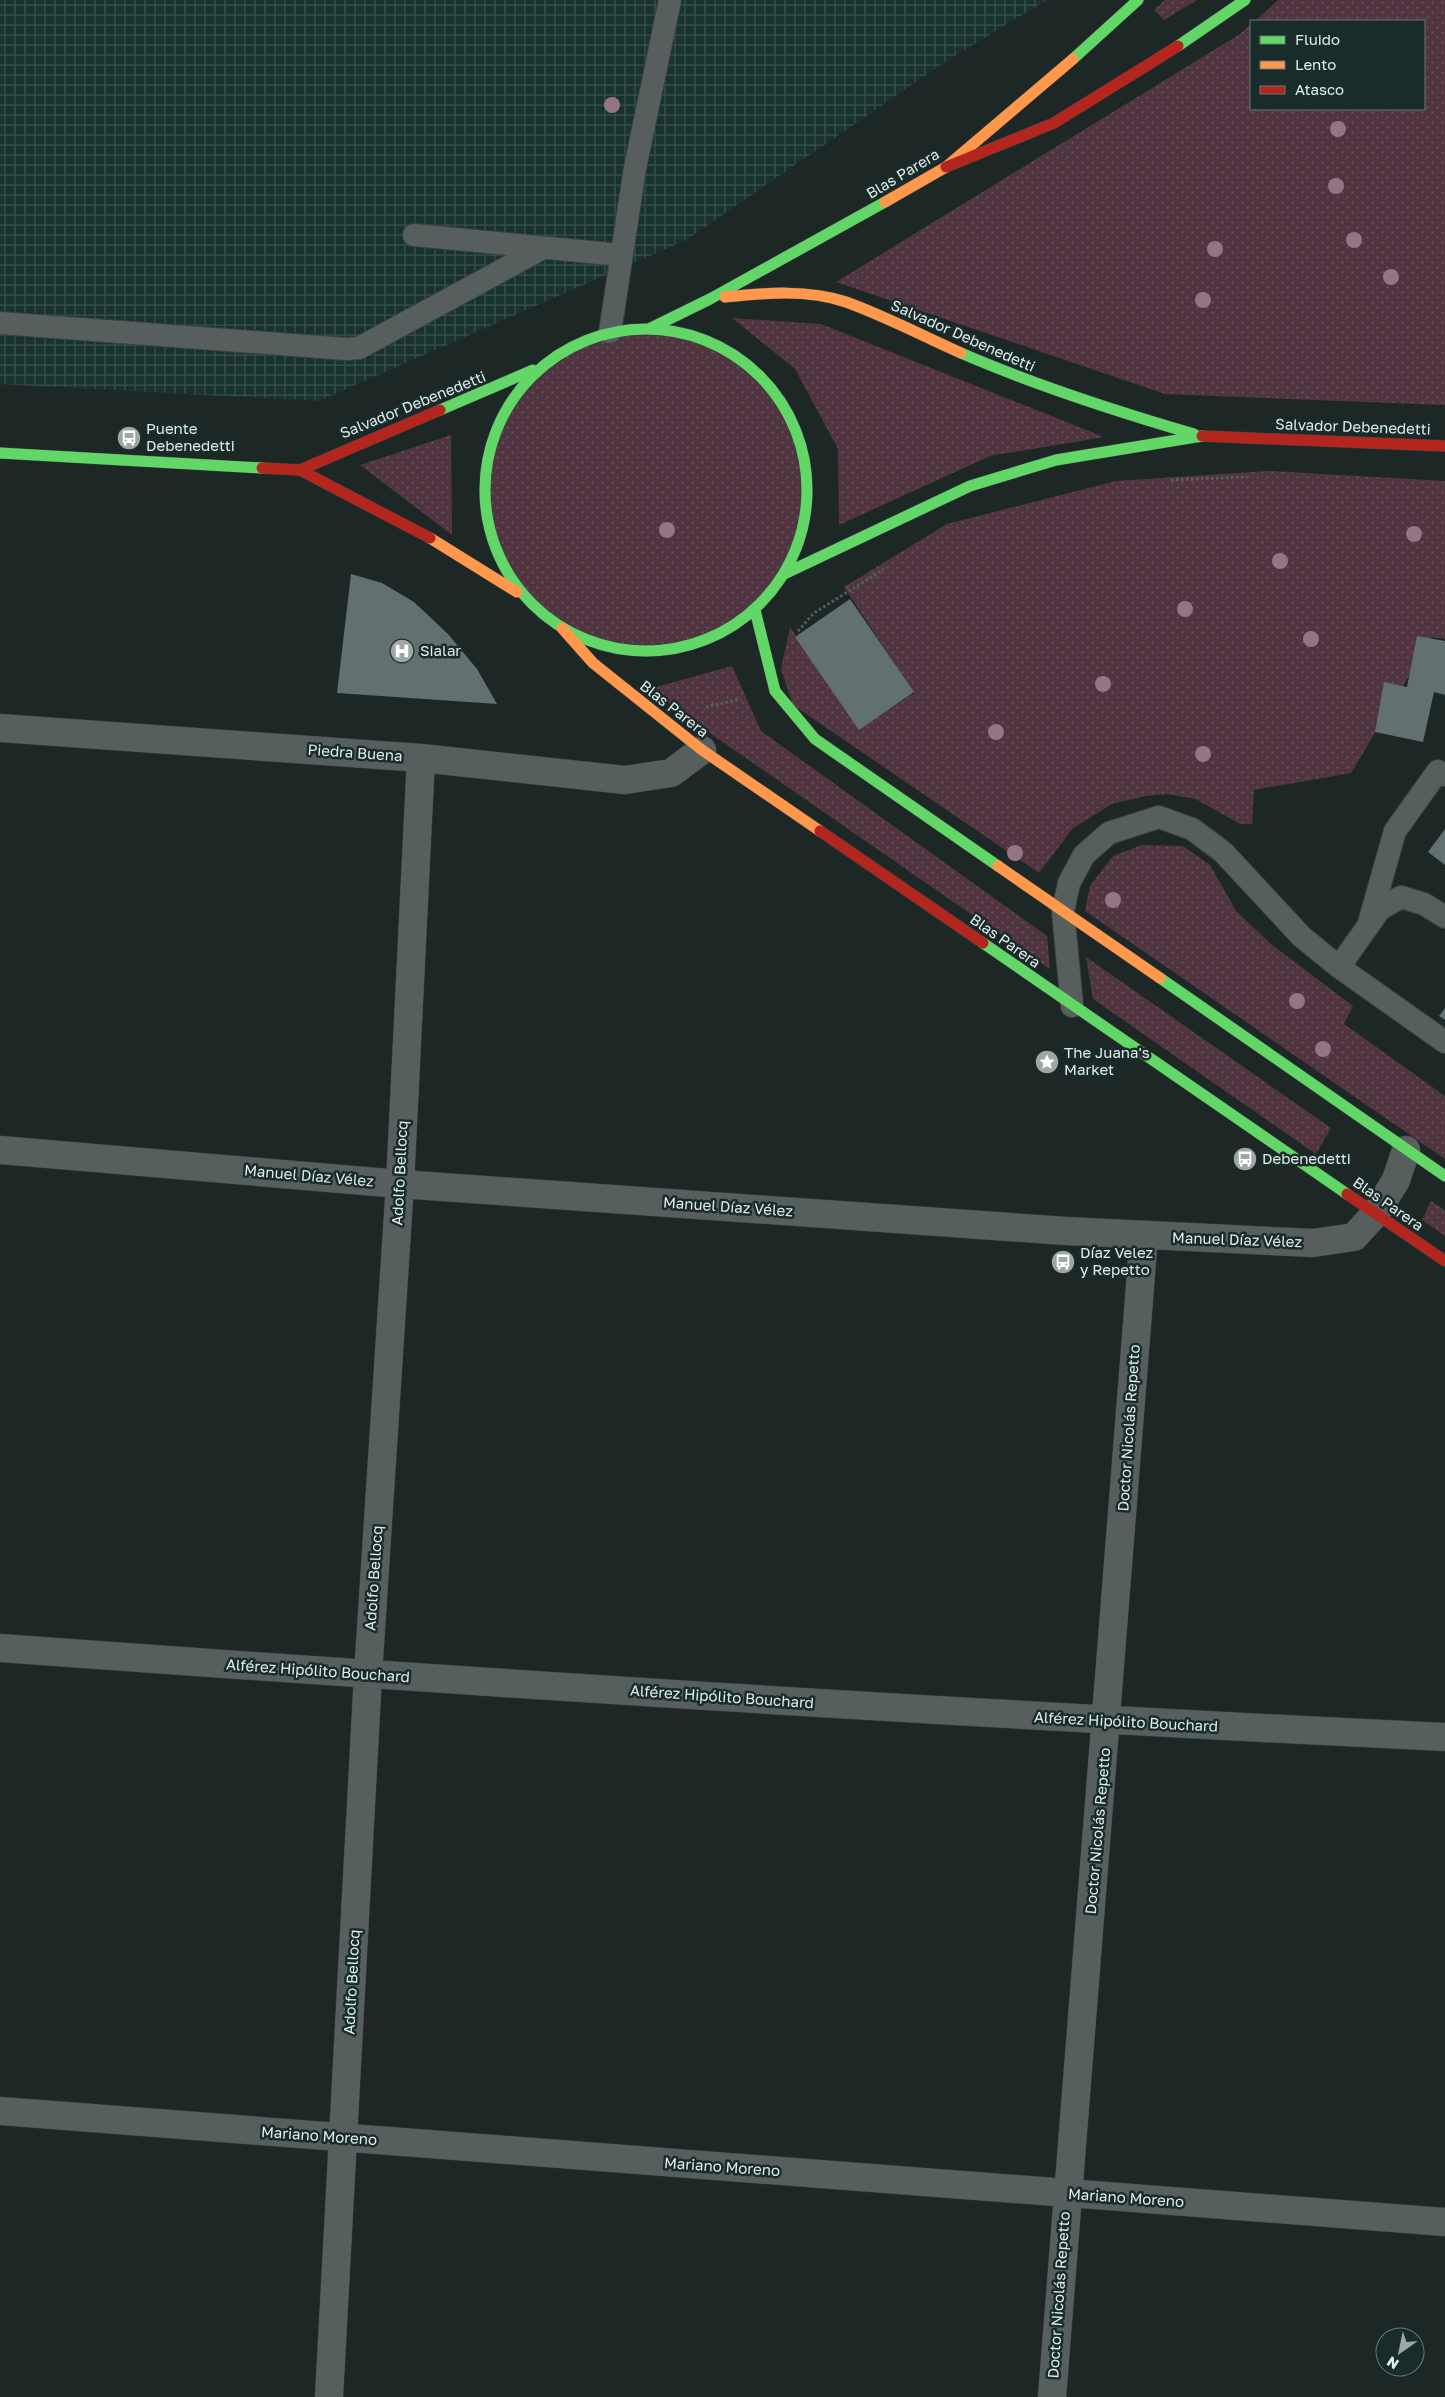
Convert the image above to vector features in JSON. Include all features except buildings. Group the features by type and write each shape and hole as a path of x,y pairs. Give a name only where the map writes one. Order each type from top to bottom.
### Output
{"main road":[{"name":"Blas Parera","path":"651,328 710,299 840,229 946,167 1104,32 1138,0"},
{"path":"946,167 1054,123 1182,44 1244,0"},
{"name":"Salvador Debenedetti","path":"710,299 766,293 802,294 845,302 1007,373 1109,409 1200,436"},
{"path":"651,328 688,334 723,348 753,369 778,397 792,422 806,466 807,504 800,541 784,574 754,610 726,630 694,644 661,651 627,650 593,642 562,628 524,597 497,554 484,504 487,454 506,407 538,368 572,345 610,332 651,328"},
{"name":"Salvador Debenedetti","path":"300,470 347,448 412,423 538,368"},
{"name":"Salvador Debenedetti","path":"784,574 970,486 1056,460 1200,436 1445,446"},
{"name":"Salvador Debenedetti","path":"0,453 126,462 300,470 407,525 466,559 524,597"},
{"path":"754,610 775,691 782,702 815,739 1445,1176"},
{"name":"Blas Parera","path":"562,628 593,663 659,718 702,750 1445,1261"}],"street":[{"name":"Piedra Buena","path":"0,728 421,758 625,780 671,773 702,750"},
{"name":"Adolfo Bellocq","path":"329,2397 368,1675 400,1184 421,758"},
{"name":"Manuel Díaz Vélez","path":"0,1150 400,1184 1144,1236 1313,1243 1354,1237 1376,1213 1396,1180 1406,1150"},
{"name":"Doctor Nicolás Repetto","path":"1052,2397 1066,2193 1107,1721 1144,1236"},
{"name":"Alférez Hipólito Bouchard","path":"0,1648 368,1675 1107,1721 1445,1737"},
{"name":"Mariano Moreno","path":"0,2111 1445,2222"}],"lane":[{"path":"610,332 635,168 670,0"},
{"path":"414,235 541,249 621,255"},
{"path":"0,323 346,349 359,348 541,249"},
{"path":"1369,923 1395,831 1438,771 1445,775"},
{"path":"1072,1006 1063,911 1069,883 1084,855 1109,834 1159,817 1192,829 1223,852 1302,937 1339,967 1445,1042"},
{"path":"1339,967 1380,909 1401,897 1424,904 1445,917"}],"path":[{"path":"1166,480 1252,476"},
{"path":"797,633 814,613 889,566"},
{"path":"659,718 775,691"}],"shaded area":[{"path":"0,0 1047,0 948,60 686,240 319,401 0,384"},
{"path":"1165,0 1197,0 1164,20 1154,10"},
{"path":"1278,0 1445,0 1445,405 1165,394 836,282 1240,34 1250,25 1250,110 1425,110 1425,20 1256,20"},
{"path":"732,318 821,324 1104,437 990,456 839,525 838,449 795,369"},
{"path":"646,329 677,332 708,341 735,356 760,376 780,401 795,428 804,459 807,490 804,521 795,552 780,579 760,604 735,624 708,639 677,648 646,651 615,648 584,639 557,624 532,604 512,579 497,552 488,521 485,490 488,459 497,428 512,401 532,376 557,356 584,341 615,332"},
{"path":"451,435 452,535 360,465"},
{"path":"1268,471 1445,481 1445,639 1432,637 1351,773 1254,790 1252,824 1240,824 1196,799 1167,794 1145,796 1112,804 1073,828 1039,873 793,705 781,669 790,627 859,729 914,693 844,587 947,524 1116,481"},
{"path":"732,666 761,731 1047,936 1050,969 649,689"},
{"path":"1142,845 1183,846 1210,865 1236,911 1271,944 1353,1006 1344,1024 1445,1096 1445,1159 1085,911 1090,886 1113,856"},
{"path":"1086,957 1331,1128 1316,1154 1093,999"},
{"path":"1431,1201 1445,1210 1445,1236 1422,1220"}],"traffic: fast":[{"path":"1073,59 1138,0"},
{"path":"1178,46 1245,0"},
{"path":"651,328 710,299 885,202"},
{"path":"646,329 677,332 708,341 735,356 760,376 780,401 795,428 804,459 807,490 804,521 795,552 780,579 760,604 735,624 708,639 677,648 646,651 615,648 584,639 557,624 532,604 512,579 497,552 488,521 485,490 488,459 497,428 512,401 532,376 557,356 584,341 615,332 646,329"},
{"path":"961,353 1076,397 1194,434"},
{"path":"440,410 533,370"},
{"path":"784,574 970,486 1056,460 1202,436"},
{"path":"0,453 262,468"},
{"path":"755,610 775,691 815,739 998,866"},
{"path":"983,943 1347,1194"},
{"path":"1160,978 1445,1176"}],"traffic: slow":[{"path":"885,202 946,167 1073,59"},
{"path":"725,297 786,293 832,298 875,313 961,353"},
{"path":"430,538 517,592"},
{"path":"562,628 593,663 702,750 820,831"},
{"path":"998,866 1160,978"}],"traffic: jam":[{"path":"946,167 1054,123 1178,46"},
{"path":"300,470 440,410"},
{"path":"1202,436 1445,446"},
{"path":"262,468 300,470 430,538"},
{"path":"820,831 983,943"},
{"path":"1347,1194 1445,1261"}],"place":[{"name":"Puente Debenedetti","path":"129,438"},
{"name":"Sialar","path":"402,651"},
{"name":"The Juana's Market","path":"1047,1062"},
{"name":"Debenedetti","path":"1245,1159"},
{"name":"Díaz Velez y Repetto","path":"1063,1262"}]}
